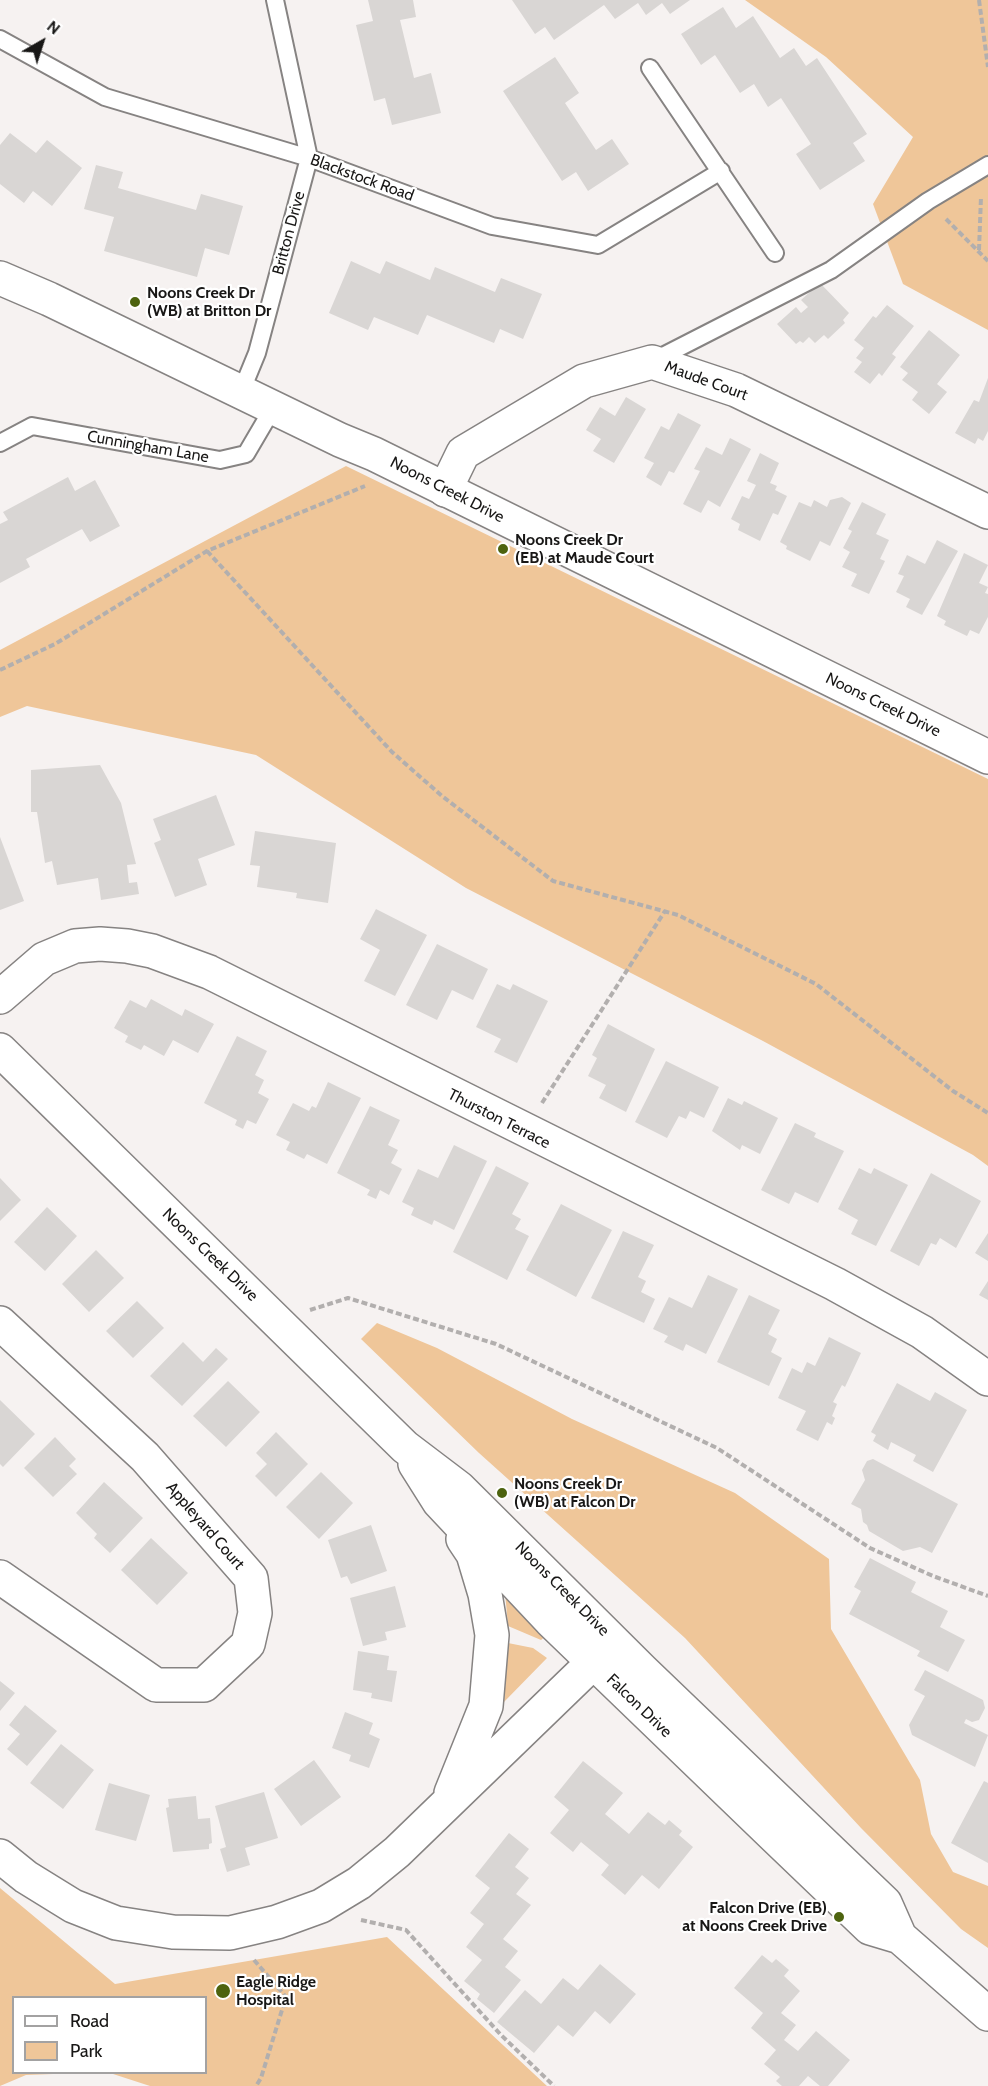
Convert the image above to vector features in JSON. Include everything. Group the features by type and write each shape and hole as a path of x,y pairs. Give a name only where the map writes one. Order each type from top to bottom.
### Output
{"street":[{"name":"Noons Creek Drive","path":"0,278 49,298 273,408 374,454 988,757"},
{"name":"Maude Court","path":"445,490 463,453 584,381 652,362 736,390 988,512"},
{"name":"Thurston Terrace","path":"0,997 44,959 75,946 127,946 152,951 208,972 835,1284 922,1332 988,1379"},
{"name":"Noons Creek Drive","path":"0,1050 405,1447 459,1488 604,1652 397,1852 359,1883 321,1906 277,1922 230,1933 172,1932 116,1923 74,1906 26,1877 0,1856"},
{"name":"Appleyard Court","path":"0,1323 145,1457 251,1578 255,1612 248,1644 204,1685 156,1685 0,1577"},
{"name":"Falcon Drive","path":"405,1447 439,1502 885,1903 900,1938 988,2014"},
{"path":"439,1502 473,1554 485,1594 492,1635 486,1706 447,1804"}],"lane":[{"name":"Britton Drive","path":"241,392 256,353 309,158 275,0"},
{"name":"Blackstock Road","path":"0,39 105,97 309,158 492,226 598,245 721,171"},
{"path":"650,68 775,253"},
{"path":"652,362 831,270 928,201 985,167"},
{"name":"Cunningham Lane","path":"0,443 32,426 220,460 246,454 273,408"}],"path":[{"path":"979,0 988,67"},
{"path":"979,250 985,167"},
{"path":"928,201 988,261"},
{"path":"0,670 56,644 207,551 369,484"},
{"path":"207,551 392,752 442,796 553,881 678,915 816,984 953,1091 988,1113"},
{"path":"550,1091 665,911"},
{"path":"278,1320 348,1298 496,1344 717,1448 870,1548 933,1576 988,1596"},
{"path":"321,1906 359,1920 406,1930 501,2035 554,2086"},
{"path":"250,1956 286,1997 261,2078 256,2086"}],"green space":[{"path":"745,0 988,0 988,330 903,284 873,204 913,137 826,57"},
{"path":"346,466 988,779 988,1166 973,1155 763,1041 466,888 256,755 27,706 0,717 0,650"},
{"path":"377,1323 437,1348 572,1419 735,1493 829,1559 831,1629 920,1780 931,1834 953,1872 988,1886 988,1948 961,1929 861,1828 685,1638 479,1453 361,1339"},
{"path":"505,1592 548,1634 541,1640 508,1626"},
{"path":"508,1643 533,1648 547,1658 504,1702"},
{"name":"Eagle Ridge Hospital","path":"0,1888 115,1984 387,1937 547,2086 150,2086 113,2074 207,2074 207,1996 12,1996 12,2074 53,2074 26,2075 0,2086"}],"building":[{"path":"368,0 413,0 416,17 400,20 414,78 431,73 441,113 392,125 385,98 374,101 356,25 373,21"},
{"path":"512,0 690,0 670,14 662,3 646,15 638,3 615,19 604,5 554,40 545,27 535,34"},
{"path":"723,7 736,28 753,16 780,58 794,48 806,66 817,58 867,134 853,143 865,161 820,190 796,154 811,144 781,98 768,107 754,84 740,93 715,55 701,65 681,34"},
{"path":"555,57 579,93 565,103 596,150 612,139 629,164 588,191 576,172 562,181 503,91"},
{"path":"10,133 36,153 47,140 82,168 52,206 33,191 24,203 0,184 0,145"},
{"path":"96,165 123,172 118,188 196,210 201,194 243,206 229,255 205,248 197,277 104,251 114,217 84,209"},
{"path":"351,261 380,274 386,261 430,280 435,267 495,292 501,278 542,294 523,339 500,329 494,343 427,315 418,335 374,317 368,330 329,313"},
{"path":"820,283 849,313 843,320 845,323 828,339 824,335 815,343 809,337 803,343 800,341 796,344 777,324 796,307 801,313 808,307 801,300"},
{"path":"887,305 914,326 892,354 896,357 882,376 879,373 870,384 854,372 862,362 856,358 864,348 854,340 873,316 876,318"},
{"path":"929,330 960,355 937,384 947,392 929,414 912,400 918,392 902,380 908,373 900,367"},
{"path":"988,378 988,431 983,441 978,438 975,444 955,433 974,400 979,402"},
{"path":"626,397 646,409 614,463 593,451 601,439 586,430 600,407 615,416"},
{"path":"678,413 701,425 674,473 669,471 661,486 646,477 654,463 644,458 661,426 669,430"},
{"path":"730,438 751,449 720,507 708,500 701,513 683,504 700,471 694,469 706,447 722,455"},
{"path":"760,453 779,463 770,483 777,486 775,490 787,496 778,515 773,513 760,541 738,530 740,524 731,519 742,496 749,499 756,485 747,481"},
{"path":"68,477 75,491 95,480 120,526 90,542 82,529 26,559 30,567 0,583 0,524 8,520 3,512"},
{"path":"842,497 851,503 830,546 820,541 810,561 786,549 787,546 780,542 799,502 811,507 814,500 827,507 830,500"},
{"path":"862,502 886,514 876,534 889,540 880,559 885,561 869,594 851,586 857,574 842,567 850,552 843,548 852,531 848,529"},
{"path":"937,540 958,551 922,615 906,607 910,599 896,592 904,576 898,574 907,555 925,564"},
{"path":"964,553 988,565 979,583 988,587 985,593 988,594 988,617 979,634 970,630 967,636 944,625 946,621 937,616"},
{"path":"100,765 121,803 136,864 127,865 129,883 137,882 139,894 101,900 98,878 57,885 52,861 45,863 37,812 31,812 31,770"},
{"path":"216,795 235,845 198,859 207,885 175,897 154,843 161,840 153,819"},
{"path":"255,831 336,843 328,903 296,898 297,893 257,887 260,866 250,865"},
{"path":"0,837 24,901 0,910"},
{"path":"376,909 427,935 395,996 364,981 380,950 360,939"},
{"path":"437,944 488,969 473,1000 452,990 437,1020 406,1005"},
{"path":"497,984 510,990 513,984 548,1001 517,1063 494,1052 501,1039 476,1027"},
{"path":"151,999 182,1016 185,1009 214,1024 198,1053 173,1040 164,1056 144,1045 141,1050 125,1042 128,1036 114,1028 130,1000 146,1008"},
{"path":"608,1024 655,1049 626,1112 599,1098 606,1085 588,1076 597,1058 592,1055"},
{"path":"237,1036 267,1051 255,1075 264,1080 258,1093 269,1099 256,1124 247,1120 243,1129 235,1125 237,1120 204,1103"},
{"path":"666,1061 719,1087 704,1118 690,1111 686,1119 679,1116 667,1138 635,1122"},
{"path":"328,1082 361,1098 327,1164 307,1154 304,1159 286,1150 290,1142 276,1135 293,1103 309,1111 312,1106 316,1108"},
{"path":"728,1098 742,1105 744,1101 778,1118 760,1154 742,1145 740,1150 712,1131"},
{"path":"370,1106 400,1120 388,1145 398,1150 391,1163 402,1169 389,1195 380,1190 376,1199 367,1195 370,1190 337,1173"},
{"path":"795,1123 816,1133 814,1137 844,1151 818,1203 795,1192 789,1204 761,1190"},
{"path":"454,1145 487,1161 454,1230 434,1220 432,1225 411,1215 414,1208 402,1202 418,1169 438,1178"},
{"path":"496,1166 529,1183 512,1214 521,1219 515,1229 529,1236 507,1280 453,1252"},
{"path":"859,1168 871,1174 874,1168 908,1185 876,1246 851,1234 858,1220 838,1209"},
{"path":"931,1173 981,1201 956,1248 940,1238 936,1245 931,1243 919,1266 890,1251"},
{"path":"0,1178 21,1200 0,1221"},
{"path":"561,1204 612,1230 576,1297 526,1270"},
{"path":"47,1207 77,1236 45,1271 14,1242"},
{"path":"623,1231 654,1245 638,1277 646,1281 641,1292 655,1299 644,1323 591,1298"},
{"path":"988,1233 988,1261 975,1253"},
{"path":"96,1250 124,1278 89,1312 62,1284"},
{"path":"708,1275 738,1289 706,1354 686,1344 683,1351 664,1342 668,1336 653,1329 669,1297 692,1308"},
{"path":"988,1281 988,1300 979,1295"},
{"path":"749,1295 780,1310 768,1334 777,1339 771,1352 782,1358 769,1386 717,1362"},
{"path":"137,1301 164,1328 133,1358 106,1331"},
{"path":"829,1337 861,1353 845,1387 842,1385 833,1402 837,1404 832,1416 835,1418 832,1425 827,1422 818,1441 796,1430 806,1411 778,1398 792,1368 802,1373 807,1362 815,1366"},
{"path":"183,1342 203,1362 216,1348 228,1359 182,1406 150,1376"},
{"path":"228,1381 260,1412 226,1447 193,1416"},
{"path":"897,1383 930,1401 935,1392 967,1410 933,1472 913,1461 916,1455 891,1442 888,1450 873,1441 876,1435 871,1432"},
{"path":"0,1400 35,1434 3,1467 0,1464"},
{"path":"276,1432 308,1464 276,1497 255,1476 267,1464 256,1453"},
{"path":"55,1437 76,1459 69,1466 77,1474 53,1497 24,1468"},
{"path":"873,1459 958,1504 932,1553 920,1547 903,1551 869,1531 863,1522 861,1509 851,1504 865,1480 862,1470 867,1461"},
{"path":"321,1472 353,1503 319,1539 286,1507"},
{"path":"104,1482 143,1518 110,1553 94,1538 97,1534 76,1513"},
{"path":"371,1525 387,1571 351,1584 347,1576 341,1578 328,1540"},
{"path":"151,1538 188,1573 157,1605 121,1570"},
{"path":"870,1558 916,1582 911,1592 948,1611 940,1627 965,1640 948,1672 917,1656 920,1651 849,1614 861,1591 854,1587"},
{"path":"395,1586 406,1627 385,1632 387,1640 363,1646 350,1598"},
{"path":"358,1651 389,1656 387,1670 397,1671 392,1702 371,1698 372,1693 353,1690"},
{"path":"925,1670 983,1700 985,1708 979,1720 972,1722 966,1719 964,1723 988,1735 975,1767 912,1735 909,1725 925,1696 914,1690"},
{"path":"0,1681 15,1693 0,1711"},
{"path":"25,1705 57,1731 27,1766 7,1749 20,1734 9,1725"},
{"path":"345,1712 373,1723 369,1734 380,1739 369,1768 349,1761 351,1755 332,1748"},
{"path":"61,1744 94,1770 63,1809 30,1783"},
{"path":"314,1760 341,1797 301,1826 274,1789"},
{"path":"583,1761 623,1793 605,1814 629,1834 648,1812 665,1825 669,1820 682,1831 679,1835 693,1847 659,1889 642,1875 625,1895 601,1875 609,1865 581,1842 573,1852 550,1833 569,1810 554,1797"},
{"path":"984,1781 988,1783 988,1863 951,1843"},
{"path":"109,1783 150,1795 136,1841 95,1830"},
{"path":"264,1792 278,1838 245,1848 250,1865 227,1872 220,1849 226,1847 215,1806"},
{"path":"196,1796 198,1819 210,1818 212,1843 209,1844 209,1849 173,1852 166,1808 169,1807 168,1799"},
{"path":"509,1833 529,1849 515,1867 529,1878 516,1894 531,1905 503,1939 518,1951 505,1967 521,1980 494,2013 477,1999 480,1994 464,1981 482,1960 466,1947 484,1924 470,1913 490,1888 475,1876"},
{"path":"762,1955 772,1963 776,1959 789,1970 784,1976 800,1991 781,2013 796,2025 784,2040 798,2051 816,2031 850,2060 828,2086 820,2086 808,2076 799,2086 782,2086 776,2081 780,2077 764,2064 776,2050 751,2028 763,2013 734,1988"},
{"path":"600,1964 636,1994 610,2024 595,2011 573,2037 558,2025 534,2053 497,2022 525,1990 541,2004 563,1978 578,1990"}],"place":[{"name":"Noons Creek Dr (WB) at Britton Dr","path":"135,302"},
{"name":"Noons Creek Dr (EB) at Maude Court","path":"503,549"},
{"name":"Noons Creek Dr (WB) at Falcon Dr","path":"502,1493"},
{"name":"Falcon Drive (EB) at Noons Creek Drive","path":"839,1917"},
{"name":"Eagle Ridge Hospital","path":"223,1991"}]}
